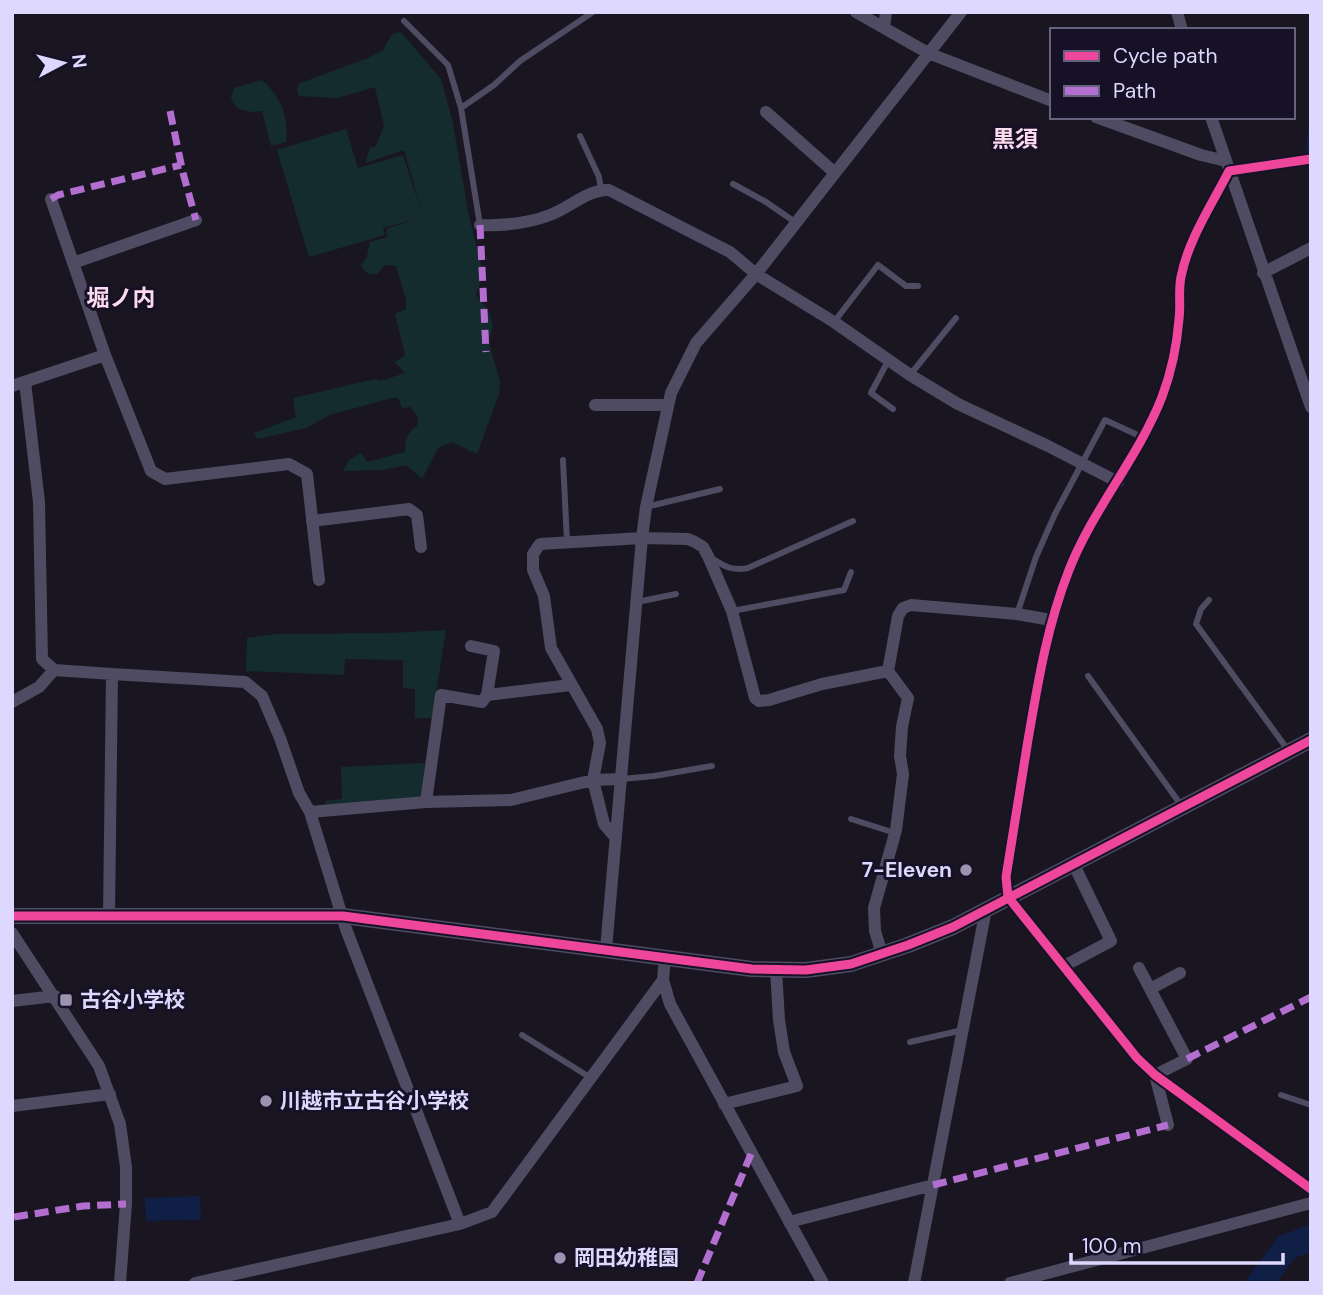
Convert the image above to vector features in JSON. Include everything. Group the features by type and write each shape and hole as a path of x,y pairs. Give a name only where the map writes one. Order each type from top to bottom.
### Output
{"street":[{"path":"856,12 928,54 1050,100"},
{"path":"884,28 886,12"},
{"path":"606,949 642,538 646,507 671,393 695,343 756,274 961,12"},
{"path":"766,112 835,173"},
{"path":"1102,119 1227,166 1311,159"},
{"path":"1212,119 1311,407"},
{"path":"1227,166 1187,255 1180,279 1180,319 1162,396 1118,482 1094,519 1070,568 1051,620 1041,663 1006,877 1008,897 1137,1058 1155,1075 1311,1189"},
{"path":"480,225 513,226 574,204 601,190 610,190 730,252 756,274 958,404 1118,482"},
{"path":"51,198 105,355 151,471 165,479 289,464 307,474 319,580"},
{"path":"73,263 197,220"},
{"path":"1264,272 1311,248"},
{"path":"105,355 19,384 39,502 41,659 54,670 245,682 262,696 299,793 310,812 346,929 460,1224"},
{"path":"596,405 668,405"},
{"path":"312,521 409,509 417,515 421,547"},
{"path":"616,838 604,824 593,780 600,743 597,729 551,648 544,596 533,570 533,554 540,544 642,538 688,539 703,547 732,611 755,698 759,701 822,684 888,671"},
{"path":"882,954 875,931 874,908 895,833 903,774 900,756 902,727 908,698 888,671 898,616 903,608 911,605 1017,614 1051,620"},
{"path":"426,802 441,695 482,702 487,695 494,651 471,646"},
{"path":"12,702 39,687 54,670"},
{"path":"109,915 112,674"},
{"path":"487,695 571,685"},
{"path":"12,916 343,916 776,970 831,967 882,954 953,927 1311,740"},
{"path":"310,812 426,802 510,800 593,780 621,779"},
{"path":"1063,966 1111,941 1073,863"},
{"path":"914,1283 986,909"},
{"path":"12,933 99,1066 120,1124 126,1167 120,1283"},
{"path":"665,957 663,980 670,1004 823,1283"},
{"path":"1139,968 1186,1059 1155,1075"},
{"path":"724,1104 797,1086 784,1052 776,970"},
{"path":"1150,989 1180,973"},
{"path":"195,1283 460,1224 492,1212 663,980"},
{"path":"12,1001 55,996"},
{"path":"1155,1075 1168,1125"},
{"path":"12,1106 110,1094"},
{"path":"789,1222 933,1185"},
{"path":"1010,1283 1311,1203"}],"lane":[{"path":"461,108 494,85 520,61 593,12"},
{"path":"404,21 448,65 461,108 480,225"},
{"path":"580,136 601,190"},
{"path":"733,184 795,222"},
{"path":"834,322 878,265 906,286 918,286"},
{"path":"910,375 956,318"},
{"path":"888,361 871,393 893,409"},
{"path":"1017,614 1036,557 1104,420 1142,437"},
{"path":"564,460 567,542"},
{"path":"646,507 720,489"},
{"path":"708,556 726,568 748,568 853,521"},
{"path":"732,611 844,590 851,572"},
{"path":"637,602 676,594"},
{"path":"1209,600 1201,609 1196,624 1289,751"},
{"path":"1088,676 1183,807"},
{"path":"621,779 712,766"},
{"path":"851,819 895,833"},
{"path":"910,1042 964,1030"},
{"path":"522,1035 591,1078"},
{"path":"1281,1095 1311,1105"}],"green space":[{"path":"401,32 441,79 453,123 468,212 483,273 476,295 488,311 492,322 488,340 500,381 499,394 477,454 452,442 438,448 422,479 406,465 383,470 343,471 349,460 361,453 367,462 405,452 407,437 417,426 418,417 411,407 402,408 398,398 330,415 306,428 257,439 254,433 296,417 293,398 375,379 381,381 405,373 395,362 405,355 395,314 406,309 396,266 385,265 377,274 368,274 361,266 367,256 370,242 387,237 386,229 416,219 383,228 385,235 309,257 277,150 346,129 358,168 403,155 423,217 404,150 365,163 370,148 376,146 384,126 375,87 338,98 299,96 297,89 299,84 383,50 392,34"},
{"path":"262,80 279,100 285,115 286,142 271,146 262,111 249,112 237,108 231,98 234,88"},
{"path":"446,630 432,718 415,718 415,689 403,688 403,660 345,659 344,675 246,671 247,638 276,634"},
{"path":"425,763 421,796 418,799 326,806 326,801 342,799 341,767"}],"water":[{"path":"200,1196 201,1220 146,1221 145,1198"}],"waterway":[{"path":"1311,127 1308,148 1311,156"},
{"path":"1260,1283 1287,1247 1311,1238"}],"marked path":[{"path":"170,111 196,220"},
{"path":"51,199 181,165"},
{"path":"480,225 486,352"},
{"path":"1187,1059 1311,997"},
{"path":"933,1185 1168,1125"},
{"path":"697,1283 751,1154"},
{"path":"14,1217 83,1206 126,1204"}],"cycle path":[{"path":"1311,159 1229,171 1195,236 1181,277 1177,339 1162,397 1141,441 1079,548 1055,612 1036,697 1006,877 1008,897 1137,1058 1155,1075 1311,1189"},
{"path":"12,916 343,916 752,969 806,970 851,964 953,927 1311,740"}],"place":[{"name":"7-Eleven","path":"966,870"},
{"name":"古谷小学校","path":"66,1000"},
{"name":"川越市立古谷小学校","path":"266,1101"},
{"name":"岡田幼稚園","path":"560,1258"}],"district":[{"name":"黒須","path":"1015,139"},
{"name":"堀ノ内","path":"121,298"}]}
